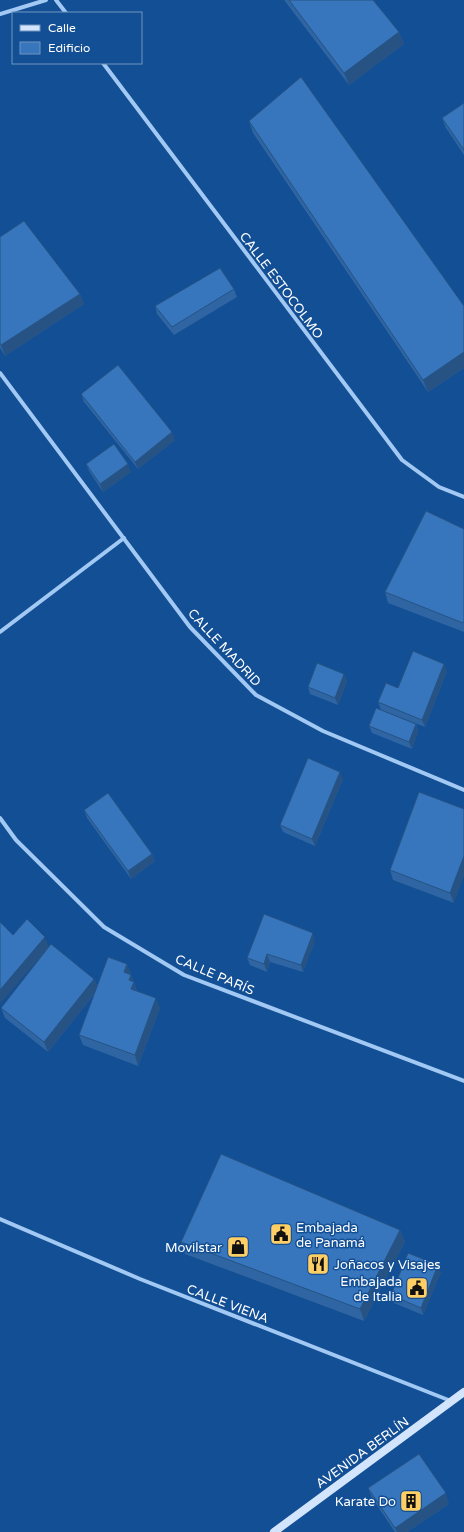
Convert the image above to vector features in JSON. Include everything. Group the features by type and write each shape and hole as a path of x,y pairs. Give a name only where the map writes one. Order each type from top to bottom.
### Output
{"street":[{"path":"0,14 46,0"},
{"path":"56,0 65,12"},
{"name":"CALLE ESTOCOLMO","path":"104,64 402,460 439,486 464,497"},
{"name":"CALLE MADRID","path":"0,373 190,627 256,695 323,731 464,790"},
{"path":"0,632 124,538"},
{"name":"CALLE PARÍS","path":"0,818 16,840 104,927 184,975 464,1082"},
{"name":"CALLE VIENA","path":"0,1219 140,1279 452,1401"},
{"name":"AVENIDA BERLÍN","path":"274,1532 464,1392"}],"building":[{"path":"289,0 373,0 399,32 344,73"},
{"path":"301,77 464,306 464,352 423,380 249,121"},
{"path":"464,103 464,150 442,118"},
{"path":"24,221 80,294 1,345 0,237"},
{"path":"220,268 234,289 172,327 155,306"},
{"path":"118,365 172,432 135,462 81,394"},
{"path":"114,444 128,464 100,484 86,464"},
{"path":"426,511 464,529 463,623 385,592"},
{"path":"413,651 444,664 422,720 378,702 386,683 398,688"},
{"path":"317,663 344,674 335,698 308,687"},
{"path":"376,708 416,724 409,742 369,726"},
{"path":"308,758 340,772 312,839 280,825"},
{"path":"419,792 464,809 464,856 450,893 390,870"},
{"path":"108,793 152,854 128,871 84,810"},
{"path":"264,914 313,933 301,965 267,954 264,964 247,958"},
{"path":"27,919 45,937 0,990 0,922 13,935"},
{"path":"51,944 94,979 44,1042 1,1008"},
{"path":"108,957 127,964 124,972 131,975 129,980 134,982 131,989 156,998 135,1055 79,1035"},
{"path":"221,1154 400,1230 360,1309 181,1242"},
{"name":"Embajada de Italia","path":"408,1253 438,1265 421,1308 391,1295"},
{"name":"Karate Do","path":"419,1454 446,1493 395,1528 368,1488"}],"place":[{"name":"Embajada de Panamá","path":"281,1234"},
{"name":"Movilstar","path":"238,1247"},
{"name":"Joñacos y Visajes","path":"318,1264"},
{"name":"Embajada de Italia","path":"417,1288"},
{"name":"Karate Do","path":"411,1501"}]}
